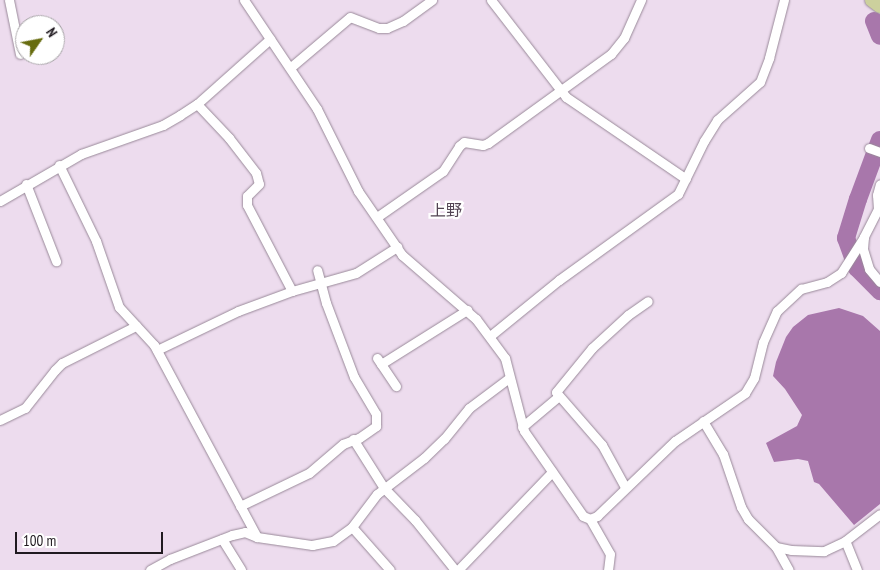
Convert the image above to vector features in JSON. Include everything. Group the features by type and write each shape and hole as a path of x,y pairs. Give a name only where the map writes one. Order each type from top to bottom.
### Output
{"main road":[{"path":"872,0 880,6"}],"street":[{"path":"9,0 15,29"},
{"path":"244,0 291,67 317,109 358,190 397,247 413,266 447,291 467,310 490,336 505,358 522,427 583,516 590,519 610,554 608,570"},
{"path":"291,67 350,17 379,28 388,28 403,21 432,0"},
{"path":"491,0 566,97 686,179"},
{"path":"377,217 443,171 459,146 464,142 483,145 488,143 619,48 641,0"},
{"path":"490,336 559,280 678,194 704,141 717,120 760,82 769,58 784,0"},
{"path":"0,201 59,165 99,147 163,125 197,104 270,38"},
{"path":"197,104 229,138 256,173 259,184 247,196 247,205 292,291"},
{"path":"869,148 880,152"},
{"path":"59,165 96,241 120,307 136,326 148,336 157,350 257,537"},
{"path":"26,184 56,261"},
{"path":"590,519 597,516 675,441 745,393 750,386 772,319 783,303 801,289 834,278 847,263 864,237 879,207 877,195 880,184"},
{"path":"864,237 863,249 869,270 880,282"},
{"path":"157,350 218,319 292,291 356,273 397,247"},
{"path":"240,506 309,473 343,444 359,438 376,426 376,414 358,385 319,283 317,270"},
{"path":"625,487 602,445 556,392 592,348 628,315 648,301"},
{"path":"396,386 379,361 467,310"},
{"path":"0,420 25,408 62,364 136,326"},
{"path":"150,570 170,558 245,532 257,537 321,544 334,541 352,527 364,510 384,488 431,452 469,408 509,378"},
{"path":"522,427 559,396"},
{"path":"703,422 723,454 741,507 748,519 776,546 789,570"},
{"path":"353,439 384,488 415,520 456,570 552,472"},
{"path":"776,546 791,550 824,551 845,541 880,514"},
{"path":"352,527 390,570"},
{"path":"222,539 241,570"},
{"path":"845,541 857,570"}],"shaded area":[{"path":"839,308 863,316 880,331 880,504 854,525 819,484 814,482 808,461 798,459 774,462 766,443 797,426 802,415 785,389 773,376 776,362 786,337 793,327 808,315"}],"waterway":[{"path":"874,21 880,36"},
{"path":"880,140 846,238 857,268 880,291"}],"district":[{"name":"上野","path":"446,210"}]}
